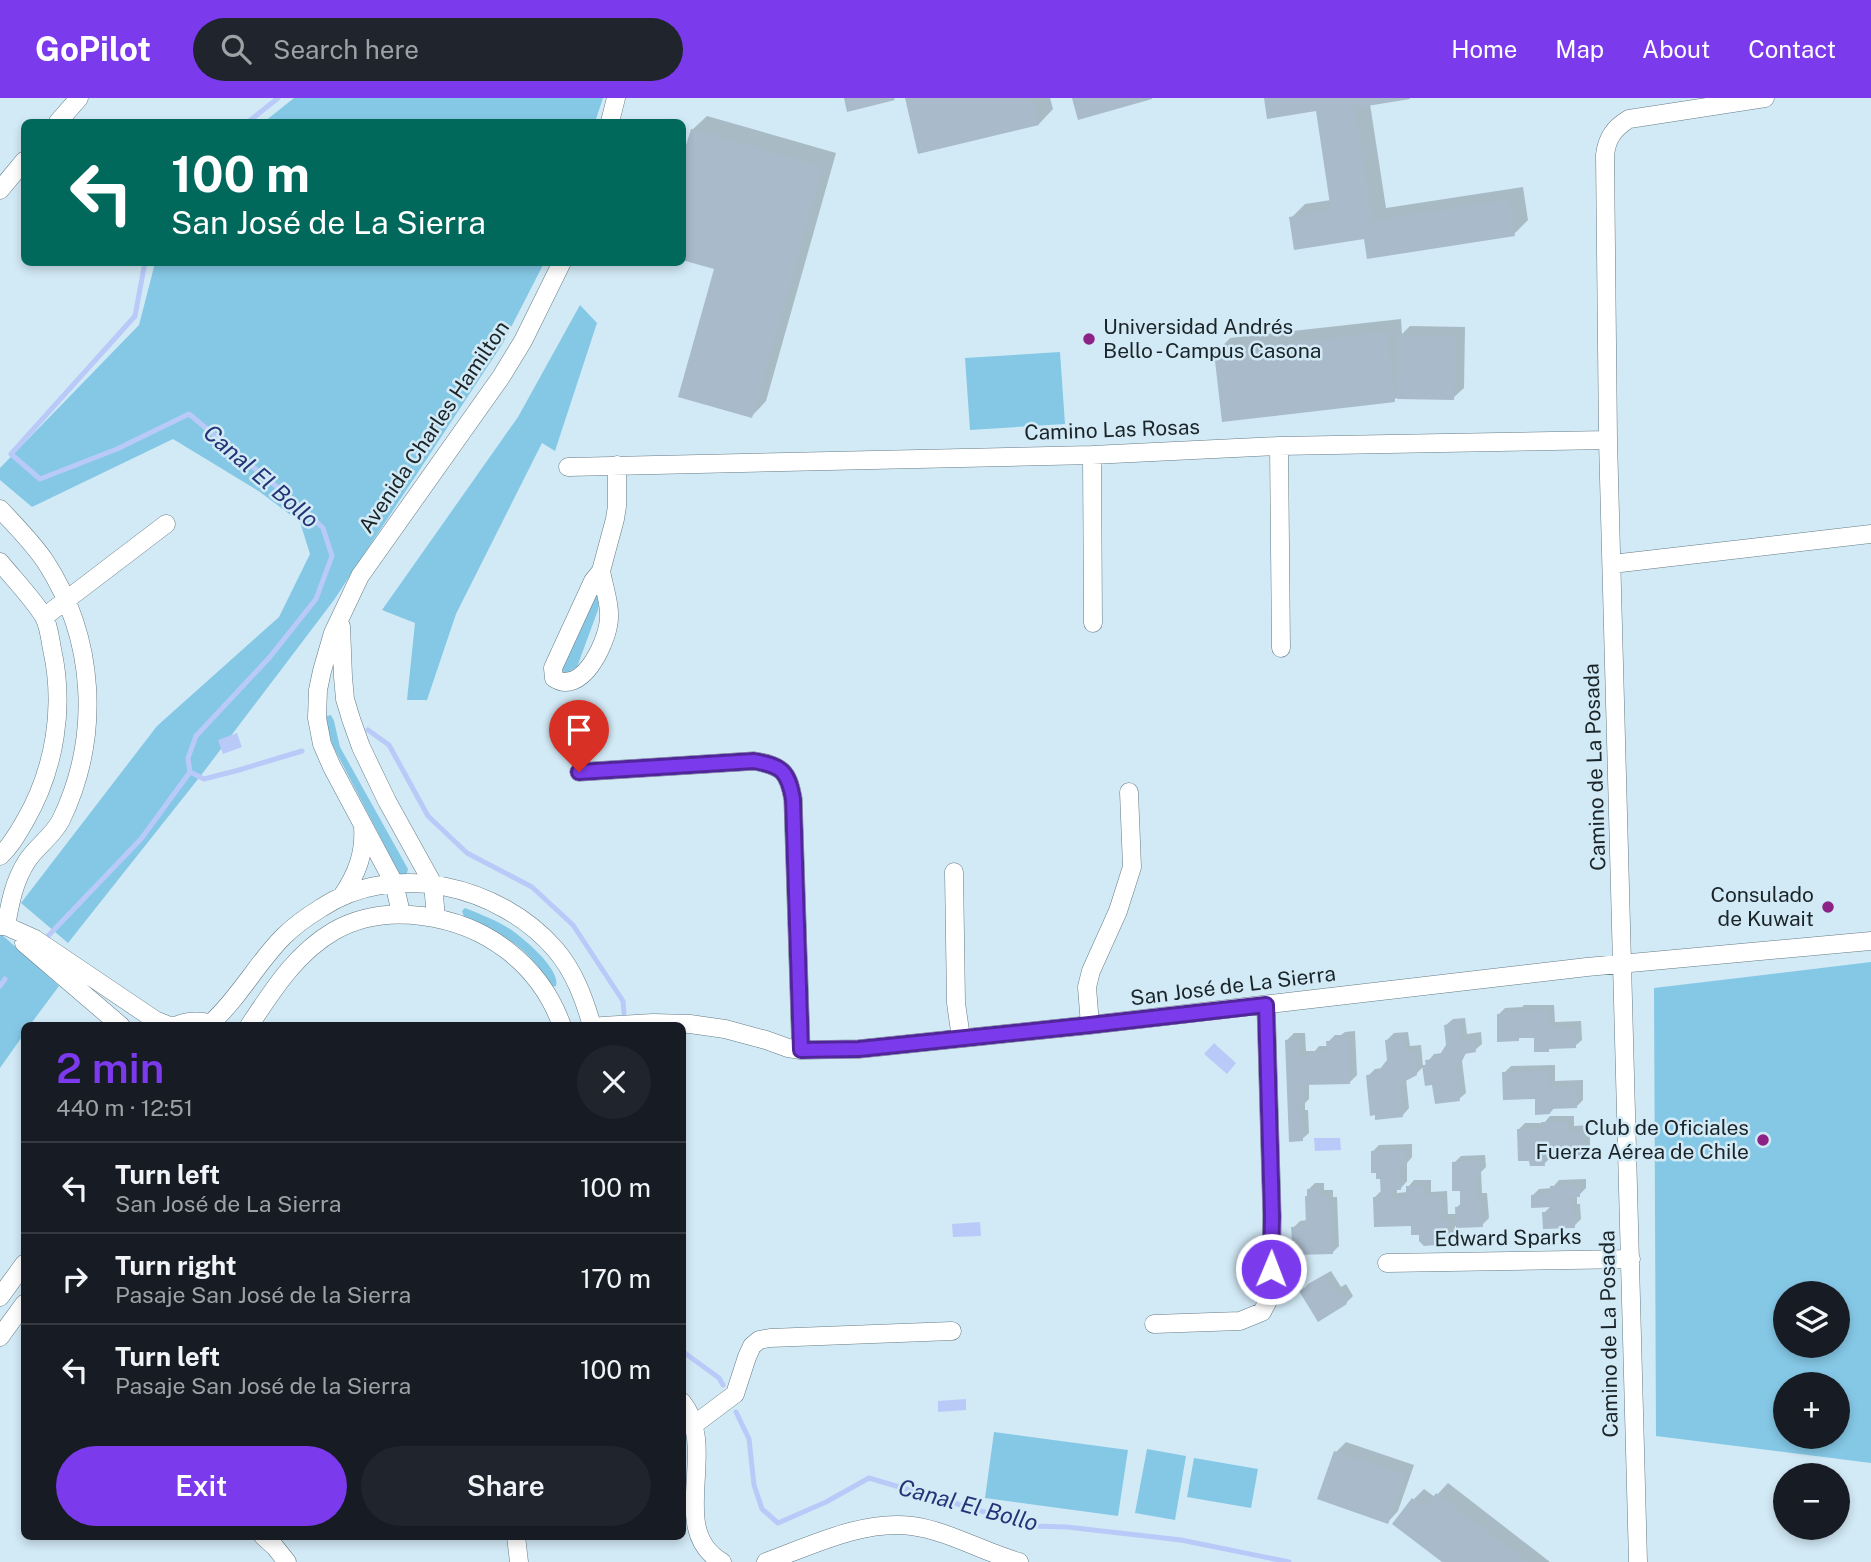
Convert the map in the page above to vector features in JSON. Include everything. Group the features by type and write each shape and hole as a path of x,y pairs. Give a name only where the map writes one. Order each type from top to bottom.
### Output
{"street":[{"path":"61,119 79,98"},
{"path":"611,119 616,98"},
{"name":"Camino de La Posada","path":"1638,1562 1608,440 1605,155 1610,136 1621,123 1637,117 1765,98"},
{"path":"0,190 21,165"},
{"name":"Avenida Charles Hamilton","path":"401,913 394,883 322,744 317,718 318,690 326,652 350,596 369,562 501,377 533,323 560,266"},
{"name":"Camino Las Rosas","path":"568,467 1092,455 1279,446 1608,440"},
{"path":"1279,446 1281,648"},
{"path":"1092,455 1093,623"},
{"path":"601,571 609,611 609,624 604,639 590,667 584,673 567,682 559,681 554,678 553,668 593,581 601,571 617,506 617,465"},
{"path":"0,509 31,542 66,600 83,653 88,703 87,728 78,778 59,824 27,861 12,892 3,926"},
{"path":"44,617 166,524"},
{"path":"1612,564 1871,534"},
{"path":"0,562 44,617 57,677 57,721 48,767 36,800 20,831 3,853"},
{"name":"Avenida Charles Hamilton","path":"341,616 345,699 361,747 387,801 433,884 436,918"},
{"path":"579,772 754,761 782,769 790,782 793,799 801,1050"},
{"path":"1090,1025 1087,987 1091,971 1118,911 1132,867 1129,792"},
{"path":"342,896 360,863 363,823"},
{"path":"3,853 59,824"},
{"path":"954,872 956,1003 961,1038"},
{"path":"216,1022 283,937 323,906 342,896 369,888 415,882 463,891 485,899 535,930 567,965 578,986 591,1022"},
{"path":"252,1022 290,968 322,939 359,920 401,913 466,926 499,944 531,971 543,987 560,1022"},
{"path":"3,926 116,1022"},
{"path":"3,926 35,939 160,1022"},
{"name":"San José de La Sierra","path":"686,1024 724,1029 801,1050 859,1049 1623,964 1871,942"},
{"path":"1154,1324 1240,1321 1262,1312 1271,1295 1272,1216 1266,1005"},
{"name":"Edward Sparks","path":"1387,1263 1631,1259"},
{"path":"0,1297 21,1268"},
{"path":"0,1337 21,1308"},
{"path":"695,1424 735,1394 747,1357 752,1346 759,1340 952,1331"},
{"path":"686,1409 695,1424 698,1450 696,1527 705,1547 722,1562"},
{"path":"766,1562 849,1532 884,1525 912,1525 1019,1562"},
{"path":"267,1540 287,1562"},
{"path":"516,1540 519,1562"}],"shaded area":[{"path":"294,98 603,98 596,119 268,119"},
{"path":"154,266 542,266 503,343 334,600 202,774 68,943 21,903 157,726 279,617 310,554 300,522 260,492 173,439 32,507 0,480 0,468 139,325"},
{"path":"580,305 597,323 555,451 542,443 456,614 427,700 407,700 415,623 382,610 518,417"},
{"path":"1060,352 1065,424 970,430 965,358"},
{"path":"594,593 600,598 598,610 577,667 563,674 561,665"},
{"path":"331,715 340,747 408,869 404,876 400,875 330,739 327,716"},
{"path":"237,733 242,747 223,754 218,740"},
{"path":"465,908 499,923 523,939 540,954 553,971 556,986 551,987 535,962 517,946 497,932 464,917 462,911"},
{"path":"0,933 59,986 32,1022 21,1022 21,1038 0,1068"},
{"name":"Club de Oficiales Fuerza Aérea de Chile","path":"1871,962 1871,1463 1656,1436 1654,988"},
{"path":"1214,1043 1236,1063 1227,1074 1204,1054"},
{"path":"1314,1138 1340,1138 1341,1150 1315,1151"},
{"path":"980,1222 981,1236 953,1237 952,1224"},
{"path":"966,1399 966,1410 938,1412 938,1401"},
{"path":"994,1432 1128,1450 1118,1516 985,1498"},
{"path":"1147,1449 1186,1456 1175,1520 1135,1513"},
{"path":"1194,1458 1258,1469 1251,1508 1187,1497"}],"building":[{"path":"844,98 894,98 895,100 847,112"},
{"path":"905,98 1033,98 1039,125 918,154"},
{"path":"1072,98 1152,98 1152,99 1078,120"},
{"path":"1264,98 1410,98 1355,108 1372,221 1509,200 1515,236 1367,259 1364,239 1294,250 1289,217 1331,211 1316,111 1267,119"},
{"path":"691,129 823,167 752,418 678,397 714,269 686,261 686,145"},
{"path":"1387,332 1395,402 1222,422 1214,352"},
{"path":"1397,336 1455,337 1454,400 1397,399"},
{"path":"1548,1010 1549,1028 1575,1027 1576,1048 1534,1052 1534,1038 1497,1042 1497,1014"},
{"path":"1459,1023 1460,1040 1474,1038 1476,1052 1464,1054 1456,1069 1460,1101 1435,1104 1432,1085 1425,1086 1422,1065 1426,1065 1425,1060 1437,1059 1446,1045 1444,1025"},
{"path":"1349,1037 1350,1084 1303,1085 1303,1108 1299,1108 1299,1116 1302,1116 1303,1141 1289,1142 1285,1040 1299,1039 1300,1057 1310,1057 1310,1053 1327,1052 1326,1041"},
{"path":"1402,1038 1404,1052 1415,1051 1417,1075 1400,1084 1403,1117 1375,1120 1375,1115 1370,1116 1366,1075 1376,1074 1387,1060 1385,1040"},
{"path":"1549,1071 1549,1087 1577,1086 1577,1108 1550,1109 1550,1114 1535,1115 1535,1099 1503,1100 1502,1072"},
{"path":"1541,1122 1568,1122 1568,1132 1584,1131 1584,1155 1544,1157 1545,1166 1530,1166 1529,1161 1518,1161 1517,1129 1541,1129"},
{"path":"1406,1150 1406,1166 1400,1166 1401,1190 1391,1190 1391,1199 1406,1198 1406,1186 1424,1186 1425,1197 1441,1197 1442,1220 1448,1220 1449,1244 1424,1246 1419,1241 1419,1235 1411,1235 1411,1226 1374,1227 1373,1197 1381,1197 1380,1179 1376,1179 1376,1173 1371,1173 1371,1151"},
{"path":"1479,1161 1480,1176 1475,1176 1476,1199 1481,1199 1483,1227 1456,1228 1455,1207 1460,1207 1460,1191 1452,1191 1452,1162"},
{"path":"1580,1185 1580,1197 1570,1197 1575,1228 1543,1229 1542,1212 1553,1212 1553,1207 1531,1208 1531,1195 1550,1194 1550,1186"},
{"path":"1307,1189 1318,1189 1318,1196 1327,1196 1327,1203 1331,1202 1333,1254 1296,1255 1291,1227 1306,1226"},
{"path":"1324,1276 1334,1293 1339,1290 1347,1304 1318,1322 1299,1291"},
{"path":"1334,1451 1405,1475 1388,1524 1317,1499"},
{"path":"1436,1493 1527,1562 1442,1562 1392,1524 1412,1498 1425,1508"}],"waterway":[{"name":"Canal El Bollo","path":"252,119 278,98"},
{"name":"Canal El Bollo","path":"144,266 135,316 11,454 40,479 117,449 189,414 323,528 332,556 316,599 269,658 196,736 188,758 190,772 204,779 302,751"},
{"name":"Canal El Bollo","path":"368,730 389,745 428,816 467,853 532,887 573,925 623,1001 624,1013"},
{"path":"48,936 141,839 190,772"},
{"path":"0,986 5,979"},
{"name":"Canal El Bollo","path":"686,1354 719,1378 723,1385"},
{"name":"Canal El Bollo","path":"736,1412 749,1439 754,1485 762,1509 778,1523 826,1502 869,1478 1032,1526 1067,1527 1181,1540 1289,1562"}],"place":[{"name":"Universidad Andrés Bello - Campus Casona","path":"1089,339"},
{"name":"Consulado de Kuwait","path":"1828,907"},
{"name":"Club de Oficiales Fuerza Aérea de Chile","path":"1763,1140"}],"route":[{"path":"579,772 754,761 782,769 790,782 793,799 801,1050 859,1049 1266,1005 1271,1269"}]}
